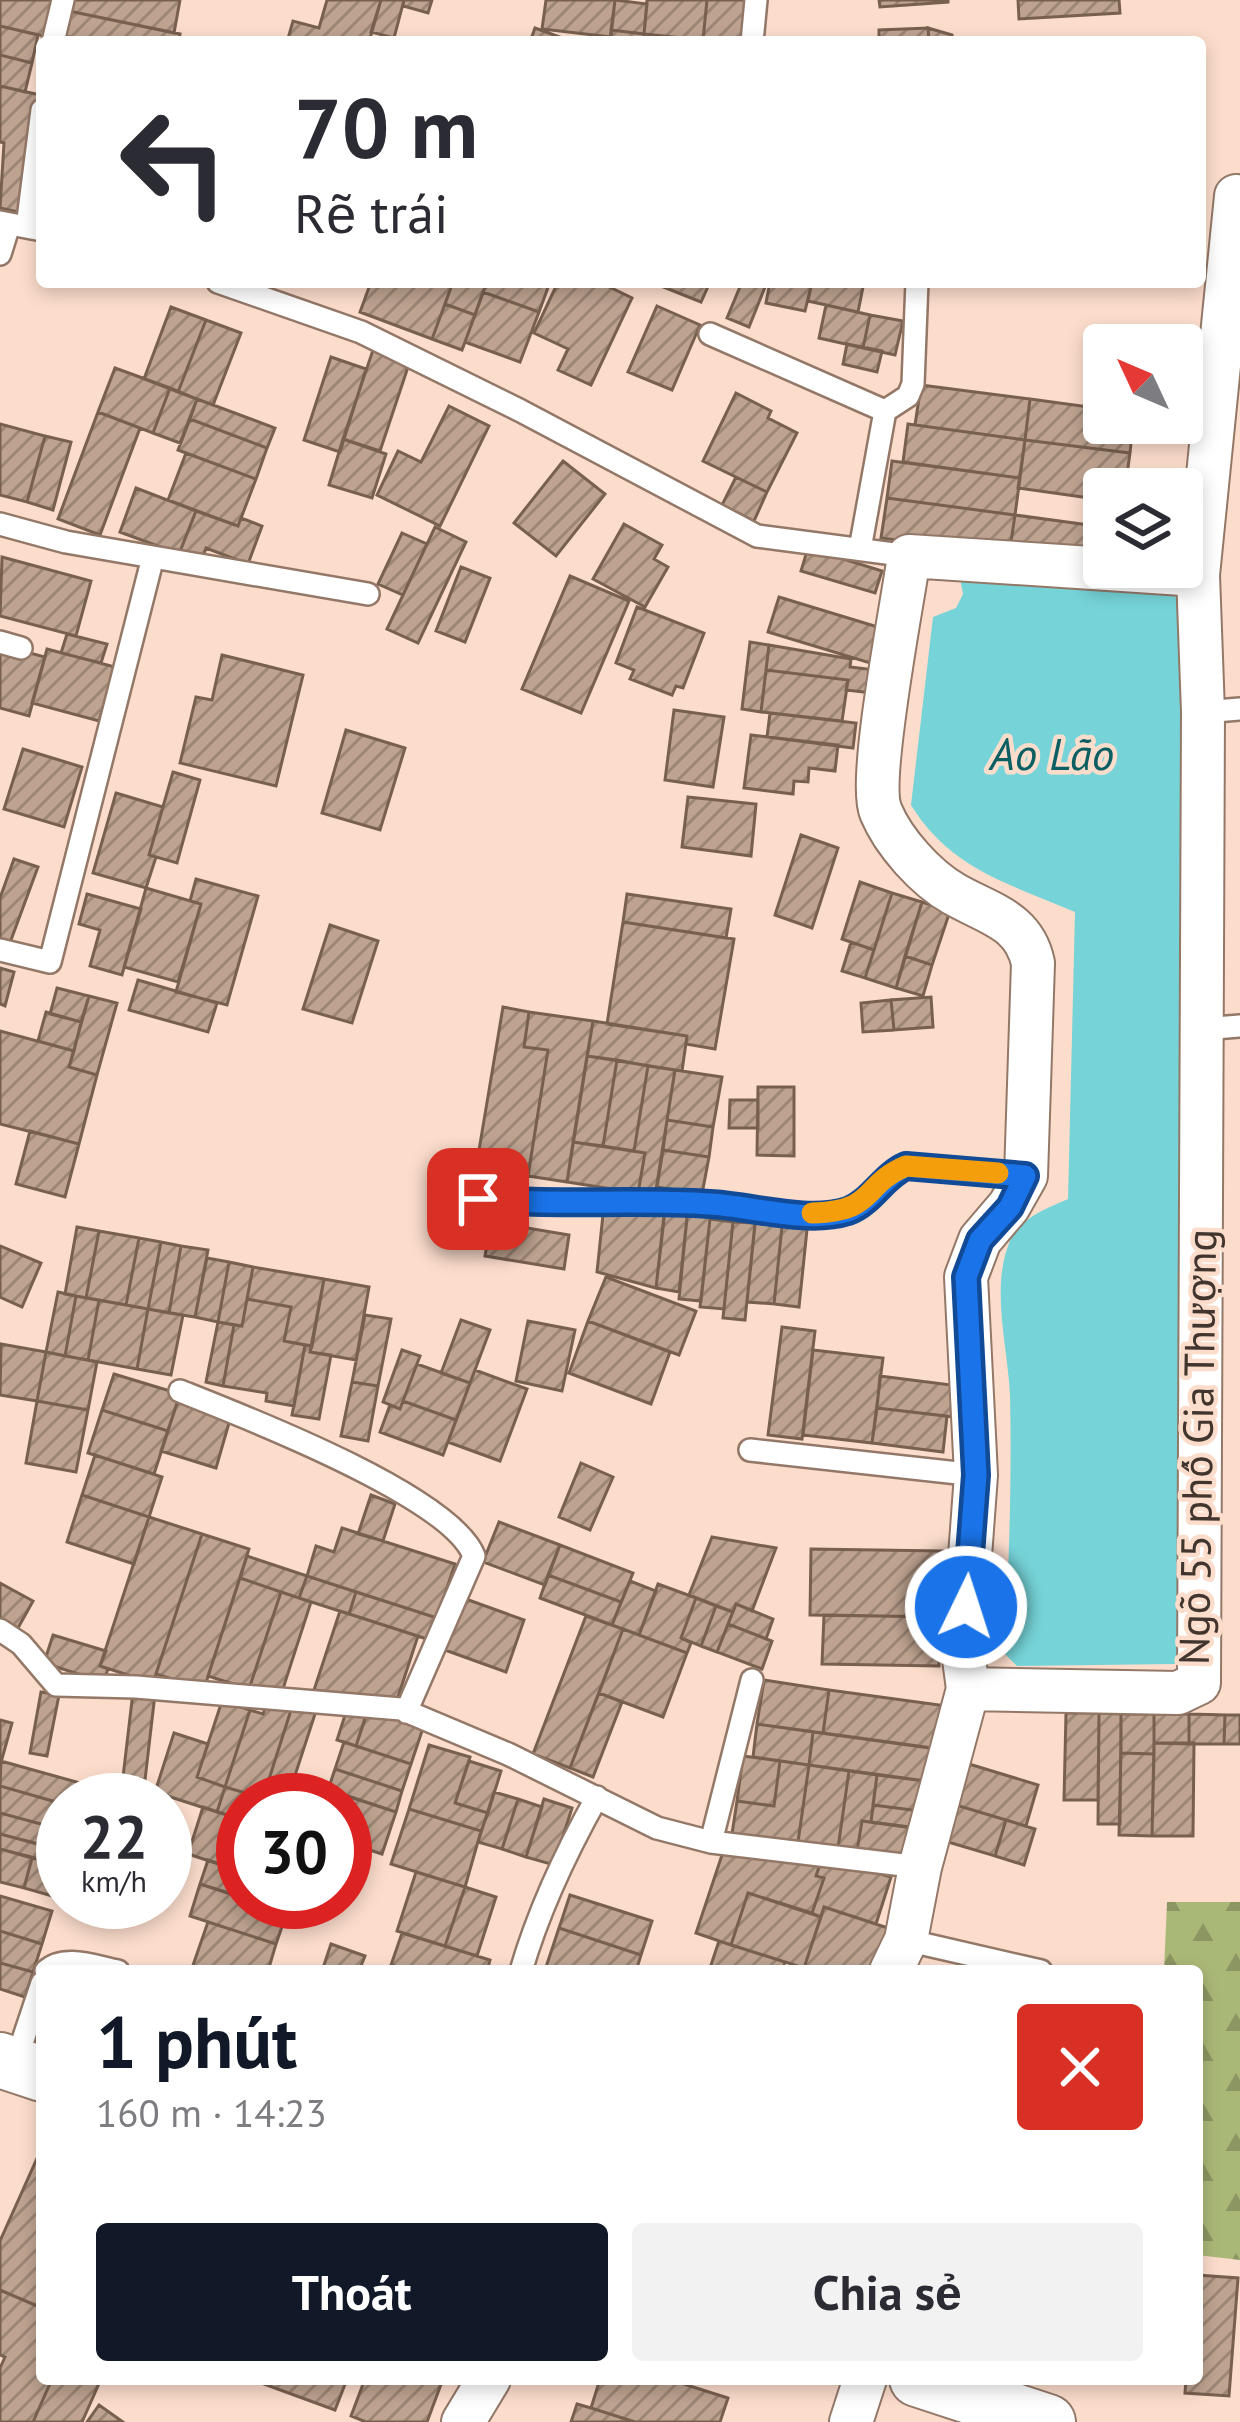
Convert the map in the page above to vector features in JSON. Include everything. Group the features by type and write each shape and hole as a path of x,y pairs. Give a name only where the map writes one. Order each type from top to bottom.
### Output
{"street":[{"path":"1203,528 1238,196"},
{"path":"899,1956 968,1689 963,1651 976,1475 966,1277 980,1240 1010,1207 1025,1176 1033,963 1029,942 1013,925 951,892 904,849 879,809 878,765 909,556 1083,567"},
{"path":"1200,588 1221,711 1220,1200"},
{"name":"Ngõ 55 phố Gia Thượng","path":"968,1689 1178,1694 1199,1683 1220,1200"},
{"path":"463,2422 485,2385"},
{"path":"851,2422 863,2385"},
{"path":"935,2385 1048,2422"}],"lane":[{"path":"54,36 63,0"},
{"path":"753,36 756,0"},
{"path":"0,254 19,226 36,140"},
{"path":"235,288 361,332 757,536 909,556"},
{"path":"860,549 884,411 908,396 913,384 917,288"},
{"path":"710,334 884,411"},
{"path":"0,524 66,542 368,594"},
{"path":"0,950 50,962 153,556"},
{"path":"478,1199 546,1205 714,1204 775,1214 828,1213 866,1201 892,1172 906,1166 1025,1176"},
{"path":"180,1390 305,1441 445,1519 468,1541 474,1556 406,1712"},
{"path":"750,1450 976,1475"},
{"path":"0,1630 21,1644 56,1685 136,1687 406,1712 657,1828 711,1841 920,1867"},
{"path":"711,1841 752,1680"},
{"path":"523,1965 555,1875 597,1797"},
{"path":"899,1956 984,1965"},
{"path":"52,1965 85,1965"},
{"path":"19,2066 36,2005"}],"green space":[{"path":"1167,1902 1240,1902 1240,2260 1203,2256 1203,1965 1164,1965"}],"water":[{"name":"Ao Lão","path":"959,573 1083,580 1083,588 1167,588 1187,610 1195,1652 1174,1664 1017,1666 1004,1653 1011,1427 1001,1278 1010,1241 1020,1226 1068,1199 1075,912 963,860 911,805 933,617 956,608 963,594"}],"building":[{"path":"0,0 57,0 48,36 0,26"},
{"path":"71,0 180,0 174,33 69,11"},
{"path":"327,0 381,0 371,36 289,36 293,21 319,28"},
{"path":"381,0 404,0 395,36 371,32"},
{"path":"404,0 432,0 428,13 403,6"},
{"path":"546,0 615,0 611,36 542,29"},
{"path":"615,0 647,4 644,34 611,30"},
{"path":"647,0 707,0 703,36 644,34"},
{"path":"707,0 751,0 747,36 703,36"},
{"path":"879,0 948,0 948,2 880,7"},
{"path":"1018,0 1119,0 1120,13 1019,19"},
{"path":"69,11 180,34 180,36 64,36"},
{"path":"0,26 38,35 32,63 0,55"},
{"path":"535,28 557,36 532,36"},
{"path":"928,28 952,36 929,36"},
{"path":"928,28 929,36 879,36 879,30"},
{"path":"611,30 644,34 644,36 610,36"},
{"path":"0,55 32,63 25,92 0,86"},
{"path":"0,86 36,94 18,212 0,208 4,143 0,142"},
{"path":"369,288 451,288 432,339 360,312"},
{"path":"451,288 485,288 475,315 445,304"},
{"path":"485,288 548,288 539,312 483,292"},
{"path":"555,288 611,288 632,298 591,385 558,370 568,349 534,333"},
{"path":"666,288 707,288 701,302"},
{"path":"740,288 765,288 749,327 727,318"},
{"path":"769,288 811,288 805,311 766,303"},
{"path":"811,288 863,288 858,312 808,301"},
{"path":"483,292 539,312 520,362 465,342"},
{"path":"445,304 475,315 462,350 432,339"},
{"path":"826,305 870,315 863,348 819,338"},
{"path":"657,306 700,325 672,390 628,372"},
{"path":"171,307 206,320 178,392 144,379"},
{"path":"870,315 903,321 895,355 863,348"},
{"path":"206,320 241,333 213,405 178,392"},
{"path":"847,344 882,351 877,372 843,364"},
{"path":"373,350 410,361 380,451 343,439"},
{"path":"331,357 366,369 340,452 304,440"},
{"path":"115,368 170,388 153,433 98,412"},
{"path":"921,385 1030,399 1025,440 915,425"},
{"path":"170,388 197,399 180,443 153,433"},
{"path":"736,393 771,411 768,418 797,433 767,492 703,461"},
{"path":"197,399 275,428 267,448 190,419"},
{"path":"1030,399 1083,406 1083,444 1131,444 1130,453 1025,440"},
{"path":"449,406 489,426 440,526 377,495 398,451 421,462"},
{"path":"98,412 140,428 100,535 58,519"},
{"path":"190,419 267,448 256,479 178,450"},
{"path":"0,424 45,436 27,502 0,495"},
{"path":"908,424 1025,440 1020,478 903,462"},
{"path":"45,436 71,442 53,510 27,502"},
{"path":"343,439 386,454 372,498 329,485"},
{"path":"1025,440 1130,453 1128,468 1083,468 1083,497 1018,488"},
{"path":"186,453 256,479 238,526 168,500"},
{"path":"563,461 605,494 556,556 514,523"},
{"path":"892,461 1020,478 1015,515 887,498"},
{"path":"736,477 767,492 754,521 722,505"},
{"path":"136,488 196,511 179,554 120,532"},
{"path":"887,498 1015,515 1009,555 881,538"},
{"path":"196,511 238,526 241,518 262,526 248,564 206,548 201,562 179,554"},
{"path":"1015,515 1083,524 1083,565 1009,555"},
{"path":"624,524 662,545 654,559 668,567 645,607 593,579"},
{"path":"435,527 466,542 418,643 387,629"},
{"path":"402,533 427,544 403,595 378,584"},
{"path":"808,548 882,571 875,593 801,571"},
{"path":"2,557 91,581 76,636 0,616"},
{"path":"461,567 490,578 465,642 436,631"},
{"path":"570,576 629,601 581,713 522,689"},
{"path":"779,597 891,631 880,666 768,632"},
{"path":"637,607 704,633 683,688 676,686 672,695 630,679 634,670 616,663"},
{"path":"67,634 107,644 101,663 61,653"},
{"path":"750,642 769,645 761,712 742,709"},
{"path":"0,645 45,657 29,716 0,708"},
{"path":"769,645 851,659 850,667 884,671 881,694 846,690 848,680 766,670"},
{"path":"47,649 115,667 99,721 32,703"},
{"path":"222,655 303,675 276,786 180,763 196,697 212,700"},
{"path":"766,670 848,680 842,721 761,712"},
{"path":"674,710 724,717 713,787 665,780"},
{"path":"770,713 856,723 853,748 767,737"},
{"path":"346,730 405,748 380,830 322,813"},
{"path":"751,735 838,745 835,771 809,768 808,782 794,781 793,794 744,788"},
{"path":"23,749 82,767 64,827 4,809"},
{"path":"173,772 200,780 177,863 149,855"},
{"path":"116,793 163,807 149,855 156,857 146,888 93,873"},
{"path":"688,797 756,804 751,856 682,847"},
{"path":"801,835 838,848 812,928 775,915"},
{"path":"14,859 38,867 8,948 0,945 0,898"},
{"path":"196,879 258,896 227,1005 176,992 201,904 190,901"},
{"path":"860,882 892,893 874,950 842,939"},
{"path":"146,888 201,904 178,982 124,967"},
{"path":"892,893 922,902 896,988 865,978"},
{"path":"87,894 141,909 122,975 90,966 100,930 79,924"},
{"path":"627,894 731,909 726,938 623,922"},
{"path":"922,902 950,911 932,965 905,956"},
{"path":"623,922 734,939 715,1049 686,1044 687,1036 607,1024"},
{"path":"330,925 378,941 352,1023 303,1009"},
{"path":"851,942 874,950 865,978 842,971"},
{"path":"905,956 932,965 923,996 896,988"},
{"path":"0,968 14,972 5,1006 0,1004"},
{"path":"138,980 217,1003 208,1032 129,1010"},
{"path":"57,988 89,996 81,1022 50,1014"},
{"path":"89,996 117,1003 97,1075 69,1067"},
{"path":"931,997 933,1027 894,1030 891,1000"},
{"path":"891,1000 894,1030 863,1032 861,1003"},
{"path":"503,1007 529,1012 524,1047 548,1050 526,1188 474,1180"},
{"path":"46,1012 81,1022 74,1051 38,1041"},
{"path":"529,1012 593,1021 567,1182 528,1176 548,1050 524,1047"},
{"path":"593,1021 687,1036 682,1071 587,1056"},
{"path":"0,1031 74,1051 69,1067 97,1075 79,1144 0,1124"},
{"path":"587,1056 617,1060 603,1146 573,1142"},
{"path":"617,1060 648,1066 634,1151 603,1146"},
{"path":"648,1066 675,1070 655,1196 638,1193 645,1153 634,1151"},
{"path":"675,1070 722,1077 713,1127 667,1120"},
{"path":"758,1087 794,1087 794,1156 757,1155"},
{"path":"730,1100 758,1100 758,1128 729,1128"},
{"path":"667,1120 713,1127 709,1157 663,1150"},
{"path":"30,1131 79,1144 65,1197 16,1184"},
{"path":"573,1142 645,1153 638,1193 567,1182"},
{"path":"663,1150 709,1157 702,1194 657,1187"},
{"path":"604,1205 665,1211 656,1288 597,1272"},
{"path":"665,1206 688,1208 679,1292 656,1288"},
{"path":"688,1208 711,1210 701,1301 679,1299"},
{"path":"756,1215 783,1217 774,1304 747,1302"},
{"path":"783,1217 808,1220 799,1307 774,1304"},
{"path":"710,1219 733,1222 724,1309 700,1307"},
{"path":"491,1222 569,1235 564,1269 485,1256"},
{"path":"733,1222 755,1223 745,1320 723,1318"},
{"path":"77,1227 99,1231 86,1298 65,1294"},
{"path":"99,1231 139,1238 126,1305 86,1298"},
{"path":"139,1238 161,1242 148,1309 126,1305"},
{"path":"161,1242 181,1246 169,1313 148,1309"},
{"path":"0,1246 41,1263 22,1307 0,1297"},
{"path":"181,1246 208,1250 195,1317 169,1313"},
{"path":"207,1258 229,1262 218,1322 195,1317"},
{"path":"229,1262 253,1267 242,1326 218,1322"},
{"path":"253,1267 324,1279 312,1346 284,1341 291,1307 247,1299"},
{"path":"606,1277 696,1311 679,1355 588,1321"},
{"path":"324,1279 369,1287 356,1360 310,1352"},
{"path":"58,1292 76,1296 65,1356 46,1352"},
{"path":"76,1296 99,1300 88,1360 65,1356"},
{"path":"247,1299 291,1307 284,1341 305,1345 294,1406 266,1401 267,1393 223,1386 234,1325 242,1326"},
{"path":"99,1300 148,1309 137,1369 88,1360"},
{"path":"148,1309 183,1315 171,1375 137,1369"},
{"path":"365,1315 391,1319 378,1386 352,1382"},
{"path":"461,1320 490,1330 470,1383 441,1373"},
{"path":"528,1321 575,1330 562,1391 516,1381"},
{"path":"588,1321 670,1352 651,1404 569,1373"},
{"path":"218,1322 234,1325 223,1386 206,1382"},
{"path":"782,1327 815,1331 802,1439 768,1435"},
{"path":"1,1344 46,1352 37,1401 0,1395"},
{"path":"305,1345 312,1346 310,1352 331,1355 319,1419 292,1415"},
{"path":"402,1350 420,1356 400,1409 383,1402"},
{"path":"813,1350 883,1358 872,1443 803,1435"},
{"path":"46,1352 97,1362 88,1410 37,1401"},
{"path":"417,1364 470,1383 456,1420 403,1401"},
{"path":"475,1370 527,1389 500,1461 448,1442"},
{"path":"114,1374 180,1394 168,1431 102,1410"},
{"path":"880,1376 967,1387 962,1418 877,1408"},
{"path":"352,1382 378,1386 368,1441 341,1436"},
{"path":"180,1394 231,1416 216,1468 161,1451"},
{"path":"37,1401 88,1410 76,1472 26,1463"},
{"path":"403,1401 456,1420 443,1455 380,1432 390,1405 400,1409"},
{"path":"877,1408 947,1416 943,1452 872,1443"},
{"path":"102,1410 168,1431 154,1474 88,1453"},
{"path":"95,1455 162,1477 149,1517 82,1495"},
{"path":"581,1463 613,1477 590,1530 559,1517"},
{"path":"82,1495 149,1517 134,1564 67,1542"},
{"path":"371,1495 395,1504 383,1541 358,1534"},
{"path":"149,1517 202,1534 153,1683 100,1666"},
{"path":"499,1522 560,1545 545,1585 483,1562"},
{"path":"342,1528 455,1564 437,1618 307,1576 316,1546 334,1552"},
{"path":"202,1534 249,1549 204,1689 156,1674"},
{"path":"712,1537 776,1548 752,1611 736,1604 733,1612 689,1595"},
{"path":"560,1545 633,1573 621,1602 548,1575"},
{"path":"811,1549 942,1551 940,1617 810,1615"},
{"path":"247,1556 307,1576 299,1598 240,1578"},
{"path":"548,1575 621,1602 612,1625 540,1598"},
{"path":"307,1576 356,1592 349,1614 299,1598"},
{"path":"240,1578 281,1592 249,1689 208,1676"},
{"path":"630,1581 656,1591 639,1635 612,1625"},
{"path":"0,1583 33,1601 18,1628 0,1618"},
{"path":"658,1584 696,1598 681,1638 691,1643 687,1653 639,1635"},
{"path":"281,1592 311,1602 280,1698 249,1689"},
{"path":"356,1592 437,1618 430,1640 349,1614"},
{"path":"463,1598 524,1620 506,1672 445,1650"},
{"path":"696,1598 716,1606 701,1646 681,1638"},
{"path":"736,1604 773,1619 766,1639 728,1624"},
{"path":"716,1606 733,1612 717,1652 701,1646"},
{"path":"340,1611 418,1636 397,1700 314,1690"},
{"path":"824,1615 940,1617 939,1666 822,1664"},
{"path":"586,1616 623,1629 570,1768 533,1754"},
{"path":"728,1624 772,1641 762,1669 717,1652"},
{"path":"623,1629 687,1653 663,1717 599,1693"},
{"path":"53,1635 106,1651 100,1666 108,1669 103,1682 44,1663"},
{"path":"764,1680 829,1690 823,1733 757,1724"},
{"path":"829,1690 954,1707 947,1750 823,1733"},
{"path":"41,1692 59,1695 47,1756 30,1753"},
{"path":"133,1692 155,1694 146,1773 123,1773"},
{"path":"599,1693 622,1702 593,1777 570,1768"},
{"path":"222,1701 250,1710 230,1773 216,1773 216,1784 197,1777"},
{"path":"267,1703 291,1710 271,1773 230,1773 250,1710 263,1714"},
{"path":"293,1704 316,1711 296,1773 271,1773"},
{"path":"347,1709 366,1715 356,1746 337,1740"},
{"path":"368,1710 423,1728 411,1764 356,1746"},
{"path":"1066,1713 1099,1713 1098,1800 1064,1800"},
{"path":"1099,1713 1121,1714 1120,1824 1098,1824"},
{"path":"1121,1714 1154,1714 1154,1754 1121,1753"},
{"path":"1154,1714 1189,1714 1189,1744 1154,1743"},
{"path":"1189,1714 1225,1715 1224,1744 1189,1744"},
{"path":"1225,1715 1240,1715 1240,1744 1224,1744"},
{"path":"0,1720 12,1723 0,1766"},
{"path":"757,1724 813,1732 809,1765 753,1757"},
{"path":"813,1732 937,1749 933,1782 809,1765"},
{"path":"174,1733 208,1744 197,1777 216,1784 216,1812 192,1804 192,1773 161,1773"},
{"path":"344,1742 411,1764 402,1791 372,1781 372,1773 335,1769"},
{"path":"1154,1743 1194,1743 1193,1836 1152,1836"},
{"path":"429,1745 470,1757 455,1803 488,1813 481,1831 409,1809"},
{"path":"1121,1753 1154,1754 1152,1836 1119,1835"},
{"path":"743,1756 780,1761 774,1806 737,1801"},
{"path":"1,1761 44,1773 36,1773 36,1796 0,1786"},
{"path":"469,1761 501,1771 488,1813 455,1803"},
{"path":"780,1761 809,1765 798,1842 732,1834 737,1801 774,1806"},
{"path":"969,1764 1038,1785 1026,1826 956,1805"},
{"path":"809,1765 849,1771 838,1848 798,1842"},
{"path":"849,1771 877,1775 871,1822 862,1821 857,1851 838,1848"},
{"path":"877,1775 933,1782 928,1812 873,1805"},
{"path":"372,1781 402,1791 396,1812 372,1804"},
{"path":"0,1786 36,1796 36,1823 0,1813"},
{"path":"494,1792 518,1799 502,1849 478,1842"},
{"path":"518,1799 542,1807 526,1857 502,1849"},
{"path":"544,1799 572,1808 554,1865 526,1857"},
{"path":"372,1804 396,1812 382,1854 372,1851"},
{"path":"873,1805 928,1812 926,1829 871,1822"},
{"path":"956,1805 1006,1820 995,1856 938,1839"},
{"path":"203,1807 216,1811 216,1863 192,1855"},
{"path":"409,1809 481,1831 465,1887 391,1864"},
{"path":"0,1813 36,1823 36,1844 0,1834"},
{"path":"1006,1820 1035,1829 1024,1865 995,1856"},
{"path":"862,1821 920,1829 915,1859 857,1851"},
{"path":"0,1834 36,1843 36,1858 0,1849"},
{"path":"725,1846 820,1865 816,1876 824,1878 812,1913 748,1893 731,1945 696,1933"},
{"path":"0,1849 32,1858 24,1888 0,1882"},
{"path":"822,1857 891,1877 876,1924 824,1907 821,1917 812,1913 824,1878 816,1876"},
{"path":"32,1858 36,1859 36,1891 24,1888"},
{"path":"208,1860 216,1863 216,1889 200,1884"},
{"path":"416,1872 465,1887 445,1946 397,1931"},
{"path":"200,1884 216,1889 216,1924 192,1917"},
{"path":"465,1887 496,1897 477,1956 445,1946"},
{"path":"748,1893 821,1917 805,1965 731,1945"},
{"path":"570,1895 652,1921 641,1955 559,1928"},
{"path":"0,1896 36,1906 36,1929 47,1929 42,1944 0,1931"},
{"path":"824,1907 891,1929 879,1965 805,1965"},
{"path":"208,1922 216,1929 276,1944 270,1965 193,1965"},
{"path":"559,1928 641,1955 638,1965 547,1965"},
{"path":"230,1929 281,1929 276,1944"},
{"path":"0,1931 42,1944 33,1972 0,1963"},
{"path":"402,1933 490,1960 489,1965 391,1965"},
{"path":"719,1941 785,1962 784,1965 711,1965"},
{"path":"331,1944 365,1956 361,1965 324,1965"},
{"path":"0,1963 33,1972 25,1997 0,1989"},
{"path":"36,2161 36,2305 0,2290 0,2241"},
{"path":"1203,2275 1238,2278 1229,2396 1185,2393 1186,2385 1203,2385"},
{"path":"0,2290 36,2305 36,2385 49,2385 33,2422 0,2422 0,2368 5,2357 0,2355"},
{"path":"49,2385 98,2385 82,2422 33,2422"},
{"path":"266,2385 345,2385 335,2410"},
{"path":"363,2385 441,2385 427,2422 366,2422 351,2416"},
{"path":"598,2385 687,2385 728,2398 720,2422 635,2422 591,2408"},
{"path":"577,2404 591,2408 635,2422 571,2422"},
{"path":"99,2405 123,2422 87,2422"}],"slow traffic":[{"path":"812,1213 846,1211 866,1201 892,1172 906,1166 998,1173"}],"route":[{"path":"478,1199 546,1205 714,1204 775,1214 828,1213 866,1201 892,1172 906,1166 1025,1176 1010,1207 980,1240 966,1277 976,1475 966,1607"}]}
